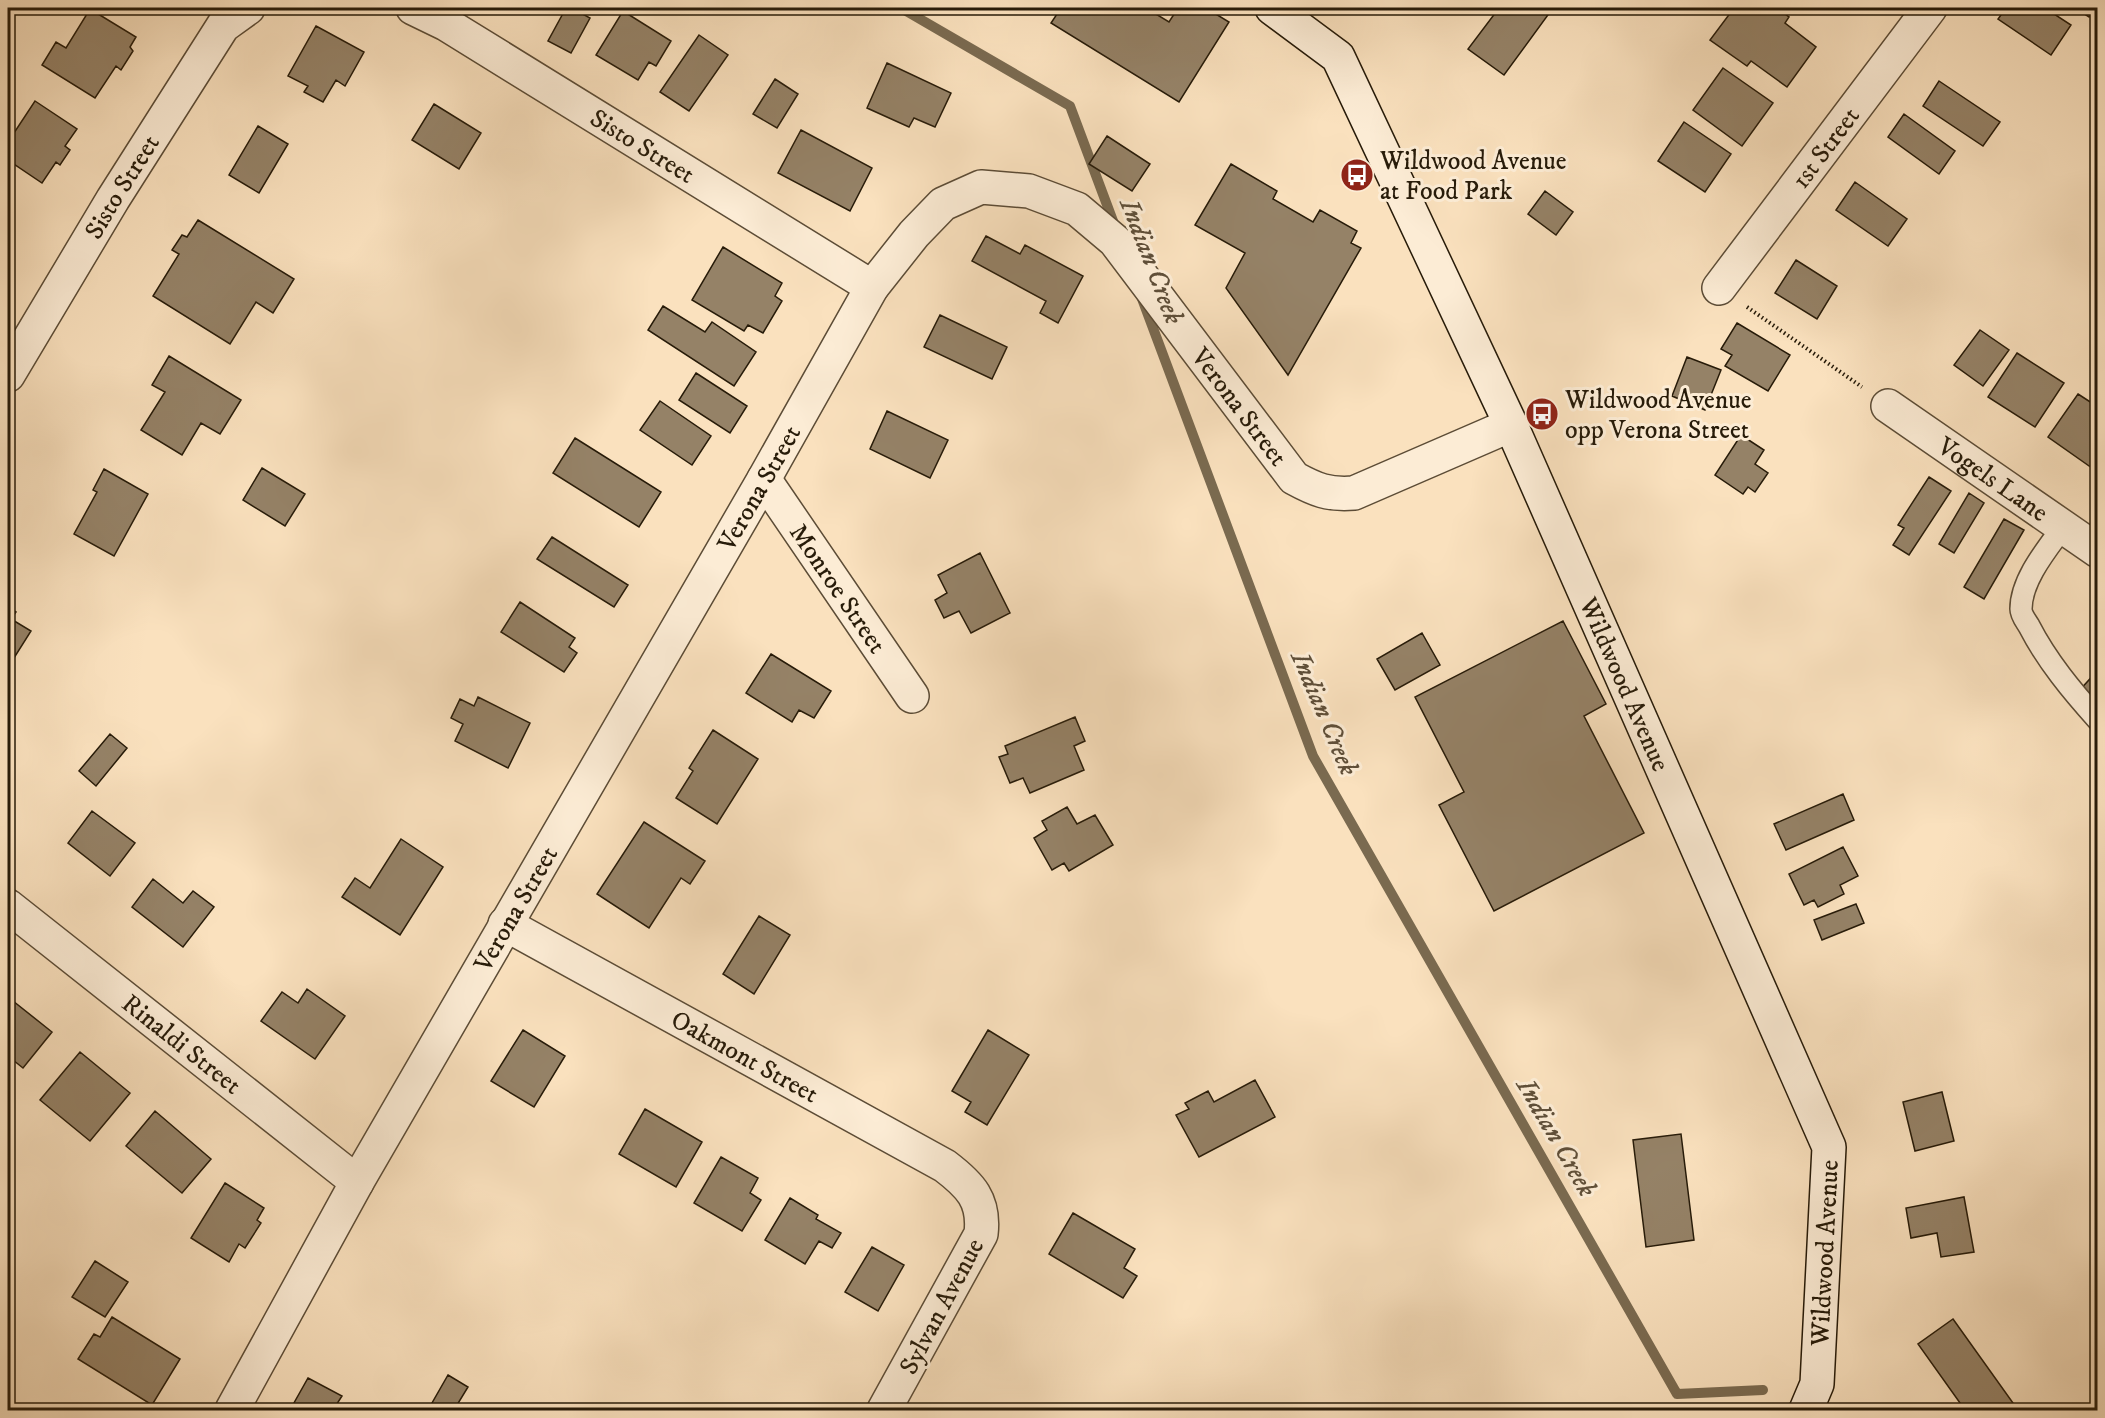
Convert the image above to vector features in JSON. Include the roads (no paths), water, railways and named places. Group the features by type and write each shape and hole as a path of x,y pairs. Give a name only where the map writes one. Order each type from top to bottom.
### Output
{"street":[{"name":"Sisto Street","path":"8,375 113,199 223,26 248,8"},
{"name":"Sisto Street","path":"413,8 446,24 872,287"},
{"name":"Wildwood Avenue","path":"1272,8 1338,57 1510,425 1829,1147 1817,1384 1806,1410"},
{"name":"1st Street","path":"1719,288 1930,8"},
{"name":"Verona Street","path":"232,1410 357,1182 764,479 872,287 914,234 943,204 981,187 1029,191 1077,209 1115,241 1294,477 1315,490 1329,494 1354,493 1510,425"},
{"name":"Vogels Lane","path":"1888,405 2097,551"},
{"name":"Monroe Street","path":"764,479 912,696"},
{"name":"Rinaldi Street","path":"8,906 357,1182"},
{"name":"Oakmont Street","path":"505,924 945,1166 965,1181 977,1198"},
{"name":"Sylvan Avenue","path":"884,1410 981,1234 983,1220 977,1198"}],"lane":[{"path":"2063,527 2037,563 2025,590 2021,611 2036,640 2066,684 2097,720"}],"waterway":[{"name":"Indian Creek","path":"901,8 1070,106 1116,229"},
{"name":"Indian Creek","path":"1141,296 1313,756 1677,1394 1763,1390"}],"place":[{"name":"Wildwood Avenue at Food Park","path":"1357,175"},
{"name":"Wildwood Avenue opp Verona Street","path":"1542,414"}]}
